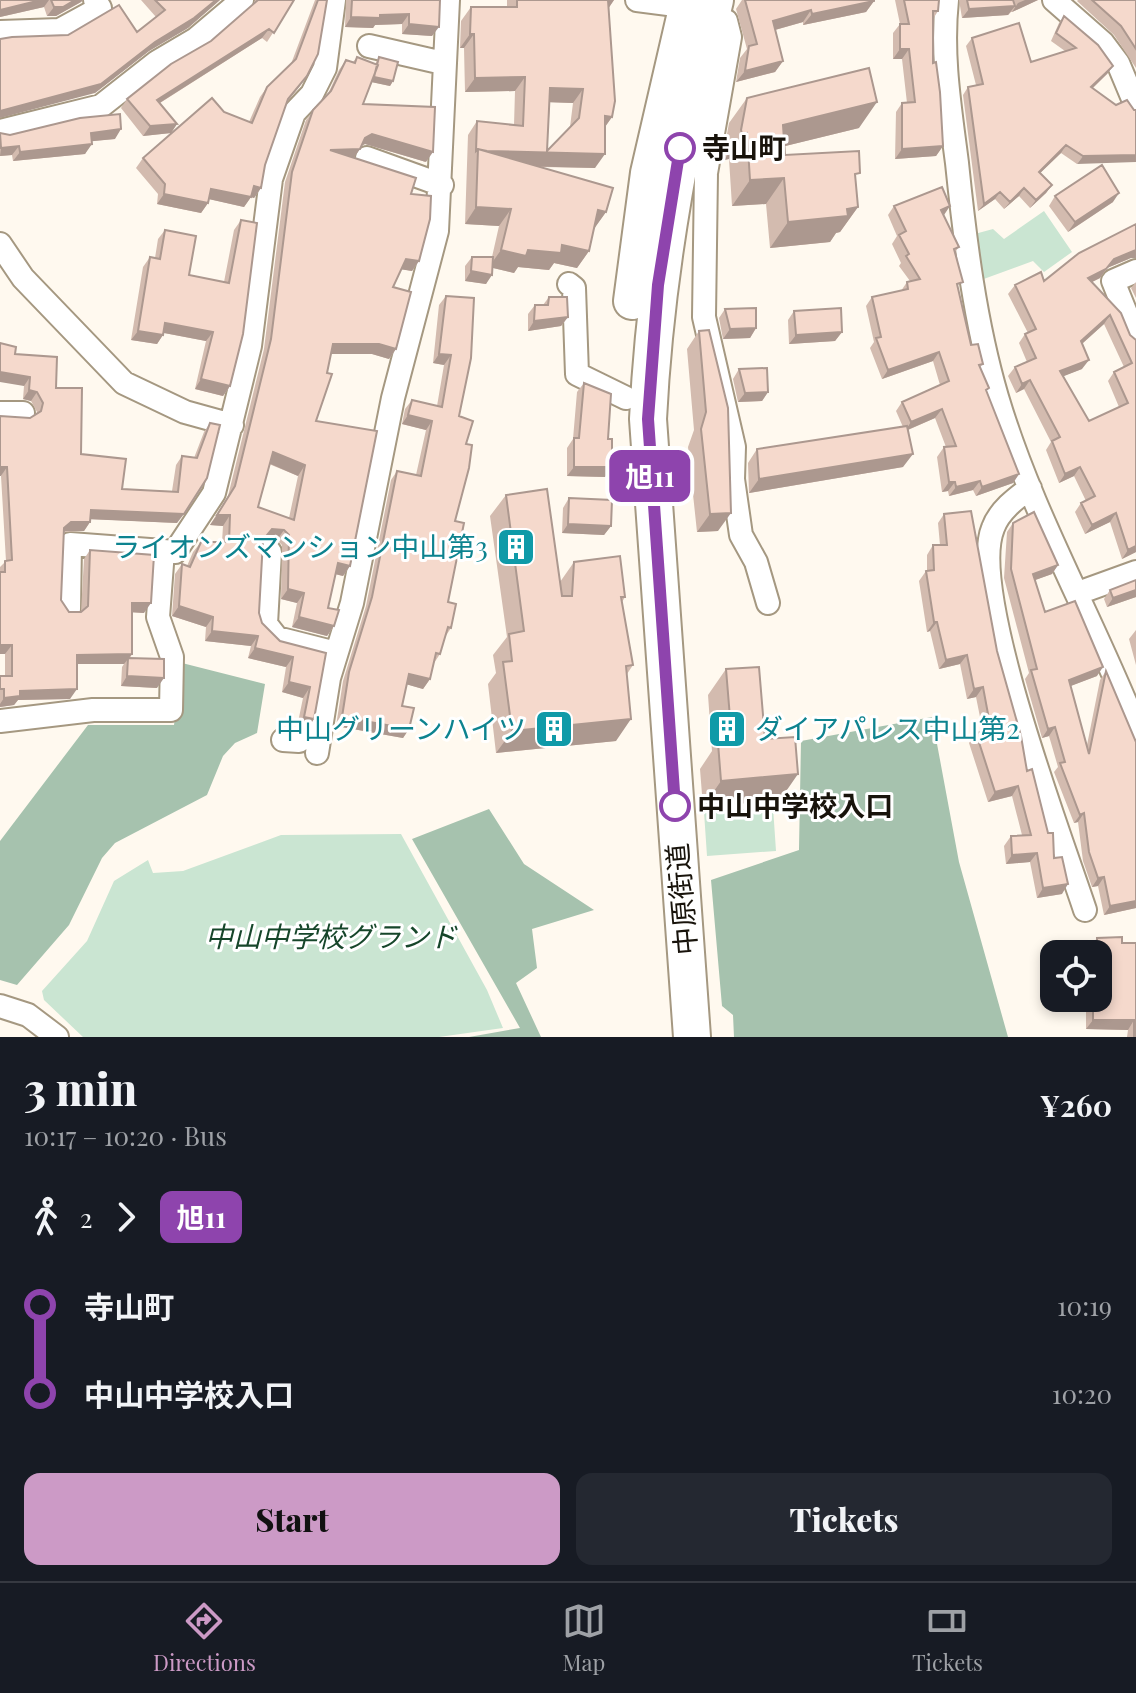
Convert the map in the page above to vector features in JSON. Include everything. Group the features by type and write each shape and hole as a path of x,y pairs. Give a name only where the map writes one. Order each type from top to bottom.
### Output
{"main road":[{"name":"中原街道","path":"668,1037 629,507 626,398 638,245 649,173 700,6"},
{"name":"中原街道","path":"692,1037 648,419 653,331 666,225 700,6"}],"street":[{"path":"0,32 60,30 100,8 95,0"},
{"path":"0,131 101,106 157,62 196,39 242,0"},
{"path":"69,609 70,544 175,552 214,493 232,425 259,292 271,179 294,113 312,94 325,68 334,0"},
{"path":"305,744 352,603 393,398 437,231 442,185 443,63 448,0"},
{"path":"637,0 700,6 726,21 730,37 706,173 704,317 734,447 733,479 741,535 756,562 768,603"},
{"path":"947,0 943,40 970,266 996,396 1030,488 1136,728"},
{"path":"1054,0 1103,43 1118,63 1136,106"},
{"path":"369,46 443,63"},
{"path":"367,158 442,185"},
{"path":"0,244 23,278 124,383 185,412 232,425"},
{"path":"1136,271 1113,281 1136,338"},
{"path":"569,284 574,288 577,374 626,398"},
{"path":"0,413 23,413"},
{"path":"1030,488 1012,501 993,527 988,585 1009,676 1085,910"},
{"path":"0,721 93,710 171,710 172,657 158,617 163,551"},
{"path":"270,552 266,624 277,638 336,653"},
{"path":"1078,593 1136,572"},
{"path":"0,1006 28,1015 57,1037"}],"green space":[{"path":"1044,211 1072,252 1044,272 1033,261 981,280 971,235 993,229 1004,239"},
{"path":"182,663 265,684 257,733 235,743 223,756 207,795 115,843 102,858 69,925 17,985 0,980 0,841 88,725 174,725"},
{"path":"932,717 959,862 1008,1037 734,1037 733,1015 722,1006 711,880 799,850 801,741"},
{"path":"773,807 776,851 707,856 704,812"},
{"path":"489,809 524,864 594,910 532,929 537,968 516,983 541,1037 469,1037 520,1028 412,839"},
{"name":"中山中学校グランド","path":"401,834 487,990 503,1028 439,1037 83,1037 44,1000 42,991 87,941 114,881 148,860 153,873 183,871 281,835"}],"building":[{"path":"0,0 41,0 0,10"},
{"path":"51,0 75,0 63,7 54,7"},
{"path":"155,0 216,0 101,84 0,111 0,39 68,35 119,5 137,32 165,10"},
{"path":"258,0 294,0 274,33 269,29 157,100 177,124 150,126 127,99 171,64 211,41"},
{"path":"318,0 327,0 318,54 307,76 288,99 265,165 261,188 254,186 251,197 211,189 208,203 164,194 165,184 143,158 212,98 224,112 252,123 267,87 296,59"},
{"path":"352,0 440,0 439,27 409,24 409,14 380,15 380,18 351,17"},
{"path":"517,0 608,0 615,101 612,117 605,116 605,154 476,151 477,121 523,126 525,77 475,78 474,34 470,34 471,7 517,7","holes":["550,88 583,89 579,118 547,151"]},
{"path":"745,0 874,1 812,14 811,10 773,21 783,61 745,71 749,46 757,44"},
{"path":"904,0 939,0 938,11 933,11 933,63 936,62 940,92 943,146 902,149 902,103 915,102 909,49 900,49 900,24 909,24"},
{"path":"967,0 1013,0 1015,6 969,9"},
{"path":"1092,0 1136,0 1136,49 1121,26"},
{"path":"1064,16 1098,45 1113,66 1091,87 1116,105 1127,100 1136,110 1136,155 1083,156 1066,145 1039,172 1052,185 1036,200 1024,188 1010,202 1000,192 984,204 968,87 983,84 972,38 1019,23 1031,62 1076,48 1056,33"},
{"path":"357,57 378,65 363,104 435,107 433,152 372,134 365,138 360,149 330,150 416,178 411,194 431,196 430,219 419,261 406,259 393,287 411,292 396,349 379,344 333,344 327,373 332,374 316,421 377,431 350,566 338,563 328,608 339,610 334,626 299,617 304,593 288,589 289,535 284,530 272,529 263,540 259,613 262,623 280,641 326,653 314,719 304,717 310,687 289,682 293,657 255,648 258,636 212,631 213,617 179,606 182,564 190,567 201,542 229,542 230,515 217,515 235,486 271,339 292,172 313,110 331,91 346,60 355,63","holes":["273,452 305,465 294,520 258,507"]},
{"path":"379,57 398,62 393,81 374,77"},
{"path":"869,68 877,102 783,125 785,155 859,151 860,173 855,174 858,207 847,209 848,216 788,222 784,178 750,180 747,133 742,134 741,130 747,98"},
{"path":"120,114 121,129 91,133 92,144 20,152 19,146 1,148 0,133 10,135 80,118"},
{"path":"478,149 613,188 606,212 598,210 589,251 562,245 561,253 528,250 526,256 501,250 511,209 476,207"},
{"path":"1102,165 1119,193 1075,222 1055,196"},
{"path":"942,187 950,206 941,210 959,247 954,249 963,282 957,284 971,345 978,344 983,364 979,365 989,388 986,390 1019,474 982,487 980,481 956,487 955,482 949,482 944,447 956,446 942,409 911,422 902,402 949,381 939,352 888,370 876,338 881,337 872,297 908,289 907,282 920,279 906,256 909,254 899,235 906,231 894,206"},
{"path":"241,220 257,223 243,334 230,386 201,379 213,332 165,323 163,335 138,331 150,257 160,259 165,230 196,236 189,275 229,283"},
{"path":"1136,224 1136,250 1114,259 1106,269 1088,278 1121,313 1130,335 1136,340 1136,546 1128,550 1116,513 1092,525 1081,503 1095,496 1080,467 1065,474 1052,441 1060,437 1030,380 1022,384 1015,367 1036,358 1025,334 1036,329 1015,285 1041,272 1044,281 1079,253","holes":["1110,315 1132,363 1114,372 1128,403 1089,421 1060,371 1089,360 1081,341"]},
{"path":"472,257 493,257 492,275 471,271"},
{"path":"446,296 474,298 471,358 459,416 473,421 466,444 472,445 455,521 464,523 448,602 456,604 451,628 448,627 440,654 436,653 430,679 409,674 402,706 414,708 409,729 342,717 349,672 372,597 397,471 421,476 432,421 408,415 412,400 442,407 451,355 439,354"},
{"path":"549,297 567,297 568,317 534,321 535,305 548,305"},
{"path":"756,308 756,328 730,329 725,309"},
{"path":"841,308 842,332 796,335 794,311"},
{"path":"709,330 728,408 731,513 710,514 701,429 706,412 699,331"},
{"path":"0,343 16,347 15,354 57,357 56,388 82,388 81,454 126,459 122,489 178,492 182,456 197,458 210,423 220,425 207,478 184,514 91,510 90,522 71,522 64,528 61,600 69,612 81,612 88,606 90,550 154,555 151,603 132,603 132,654 77,655 77,689 20,691 20,696 4,698 0,676 12,676 12,645 0,645 0,572 5,572 5,561 12,560 7,467 0,467 0,416 30,418 41,411 43,403 37,392 29,390 30,377 0,372"},
{"path":"767,368 768,392 745,393 739,369"},
{"path":"584,383 611,394 608,439 612,439 612,467 574,467 574,438 579,438"},
{"path":"907,426 913,454 759,479 757,449"},
{"path":"547,489 562,596 572,596 574,562 620,556 625,597 621,597 633,665 626,666 631,719 512,731 503,662 512,661 509,634 524,631 506,495"},
{"path":"569,498 612,500 611,526 568,524"},
{"path":"971,511 997,651 1021,736 1027,771 1032,769 1048,833 1053,833 1054,858 1062,857 1068,884 1043,888 1037,853 1012,855 1011,836 1031,835 1018,786 995,792 976,733 991,730 983,687 974,689 967,655 946,660 937,622 934,622 926,571 934,570 933,545 947,545 944,514"},
{"path":"1034,512 1058,565 1033,574 1045,612 1075,601 1103,667 1069,680 1089,754 1106,671 1136,742 1136,901 1110,906 1104,877 1098,878 1089,852 1084,813 1080,815 1060,763 1065,762 1055,727 1048,729 1031,670 1037,669 1011,569 1013,523"},
{"path":"1136,580 1136,590 1113,598 1110,590"},
{"path":"128,658 164,659 164,678 127,676"},
{"path":"759,667 765,739 795,737 798,774 721,781 718,743 732,742 726,669"},
{"path":"1122,937 1122,943 1136,943 1136,1037 1134,1020 1093,1020 1093,1012 1112,1012 1112,940 1097,938"}],"bus line":[{"name":"旭11","path":"675,806 648,419 658,285 680,148"}],"place":[{"name":"寺山町","path":"680,148"},
{"name":"ライオンズマンション中山第3","path":"516,547"},
{"name":"中山グリーンハイツ","path":"554,729"},
{"name":"ダイアパレス中山第2","path":"727,729"},
{"name":"中山中学校入口","path":"675,806"}]}
